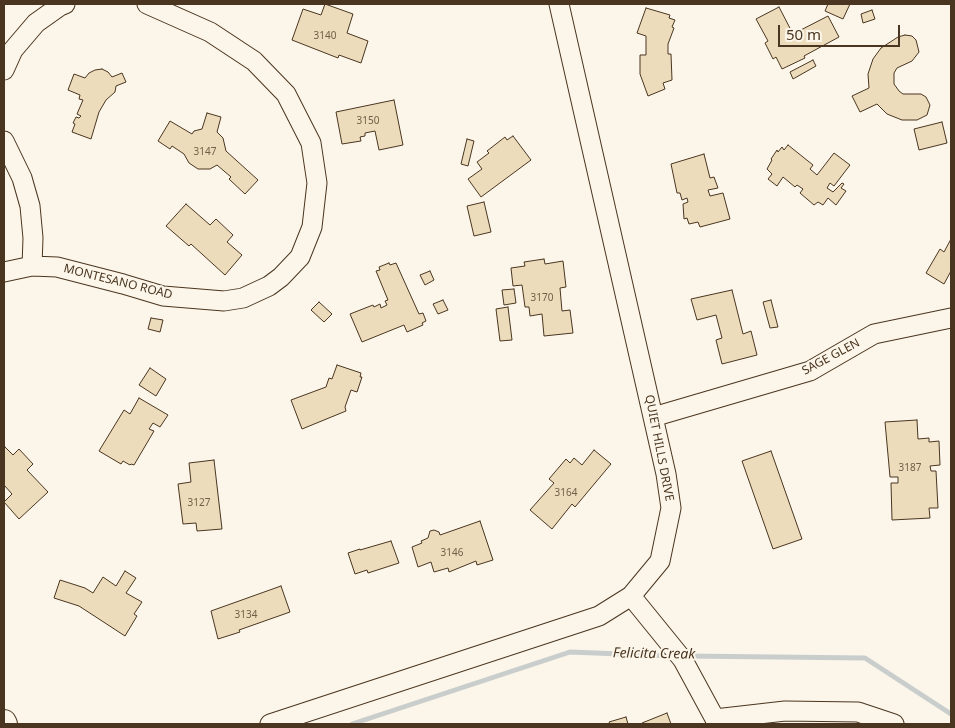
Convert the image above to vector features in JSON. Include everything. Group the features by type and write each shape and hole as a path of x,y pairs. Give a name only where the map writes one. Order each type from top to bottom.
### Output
{"street":[{"path":"4,70 14,50 36,23 65,4"},
{"name":"MONTESANO ROAD","path":"4,272 32,266 57,267 162,296 224,301 242,298 269,286 281,277 300,257 312,227 318,183 311,143 286,94 254,61 210,32 149,4"},
{"name":"QUIET HILLS DRIVE","path":"270,724 599,616 631,596 660,561 671,508 666,474 559,4"},
{"path":"4,141 22,178 30,206 33,238 32,266"},
{"name":"SAGE GLEN","path":"653,416 810,371 874,334 951,318"},
{"path":"631,596 683,660 716,722 785,712 858,712 894,724"}],"building":[{"path":"325,4 353,14 347,33 368,41 361,63 339,55 338,58 292,40 303,9 321,15"},
{"path":"828,4 850,4 843,19 825,11"},
{"path":"779,7 793,34 828,16 839,37 804,56 805,58 782,69 776,57 773,59 765,43 768,41 756,19"},
{"path":"646,8 670,15 669,18 675,20 668,44 668,54 671,54 672,80 663,83 665,89 648,96 640,74 640,55 646,55 646,36 637,33"},
{"path":"872,10 875,19 863,23 861,14"},
{"path":"912,36 916,40 919,52 912,61 897,68 894,73 894,84 903,94 921,94 926,97 930,105 927,115 917,120 902,120 887,114 877,104 860,112 852,96 869,88 868,74 873,59 881,48 898,37"},
{"path":"813,60 816,66 793,79 790,72"},
{"path":"102,69 112,77 122,73 126,82 116,86 115,92 106,100 99,112 91,139 72,132 76,117 79,118 81,116 77,114 83,100 79,99 80,95 68,90 74,74 85,78 89,73"},
{"path":"394,100 403,145 379,150 375,131 365,133 365,136 360,137 361,141 342,144 336,112"},
{"path":"207,113 221,117 217,132 223,138 226,151 258,180 245,194 229,179 231,177 217,165 210,169 198,169 189,163 184,154 172,146 170,149 158,141 170,121 192,134 194,131 202,129"},
{"path":"942,122 947,143 919,150 914,129"},
{"path":"513,136 531,160 481,197 468,179 482,169 477,162 489,153 487,151 505,137 507,140"},
{"path":"467,139 474,141 468,166 461,164"},
{"path":"788,145 813,165 810,169 817,175 834,153 850,165 834,186 830,183 827,188 833,192 842,183 844,184 841,188 846,191 836,205 828,198 823,205 818,202 814,205 800,193 803,189 797,185 795,187 783,177 777,186 768,179 772,174 767,169 771,159 777,150 778,152 782,147 784,150"},
{"path":"704,154 710,178 714,177 718,188 708,190 710,196 723,193 730,219 700,227 698,222 689,224 687,218 684,219 683,204 688,202 687,198 682,200 680,193 677,193 671,164"},
{"path":"484,202 491,232 474,236 467,206"},
{"path":"186,204 210,225 216,219 233,235 227,242 242,255 225,275 191,244 189,246 166,226"},
{"path":"951,239 951,271 944,284 926,273 940,249 944,252"},
{"path":"544,259 545,264 563,261 566,287 560,288 562,311 570,310 573,333 544,336 542,314 530,316 529,307 525,307 522,285 513,286 511,268 525,266 524,262"},
{"path":"389,263 390,265 396,263 419,314 423,313 426,321 422,323 423,325 407,332 404,325 362,342 350,314 373,305 374,307 380,304 381,308 387,305 385,301 388,300 376,271 380,270 379,267"},
{"path":"430,271 434,280 425,285 420,275"},
{"path":"514,289 516,303 504,305 502,290"},
{"path":"732,290 743,334 751,331 757,355 722,364 716,340 722,338 716,315 697,320 691,299"},
{"path":"443,300 448,310 438,314 433,304"},
{"path":"771,300 778,327 770,328 763,302"},
{"path":"319,302 332,314 324,322 311,310"},
{"path":"508,307 512,340 500,341 496,309"},
{"path":"151,318 163,320 160,332 148,329"},
{"path":"337,365 361,373 360,377 362,377 357,392 351,390 345,407 346,411 302,429 291,400 326,387 329,378 332,379"},
{"path":"150,368 166,379 156,396 139,385"},
{"path":"139,398 168,415 160,427 153,423 149,429 154,431 134,465 123,461 121,464 99,451 124,410 130,414"},
{"path":"917,420 918,439 929,438 929,442 939,441 940,465 930,466 931,471 936,471 938,508 929,508 930,518 892,520 891,483 898,483 898,477 890,477 885,422"},
{"path":"5,447 13,455 19,449 33,464 27,470 48,492 19,519 4,502 12,494 4,485"},
{"path":"594,450 611,464 575,507 572,504 552,529 530,510 554,483 549,479 566,459 570,463 574,458 582,465"},
{"path":"771,451 802,539 773,549 742,461"},
{"path":"214,460 222,529 197,531 196,523 183,524 178,484 191,482 189,463"},
{"path":"480,521 493,560 477,565 476,561 449,572 448,568 434,572 431,562 418,567 412,547 428,538 430,531 439,532 440,535"},
{"path":"391,541 399,563 368,573 367,570 355,574 348,553"},
{"path":"125,571 136,578 126,593 142,602 134,614 137,616 125,636 79,606 54,598 60,580 85,588 93,593 103,577 116,586"},
{"path":"281,586 290,612 218,639 211,611"},
{"path":"667,713 671,724 642,724 642,723"},
{"path":"626,717 628,724 610,724 609,722"}],"waterway":[{"name":"Felicita Creak","path":"352,724 570,652 672,656"},
{"name":"Felicita Creak","path":"685,656 865,658 951,714"}]}
